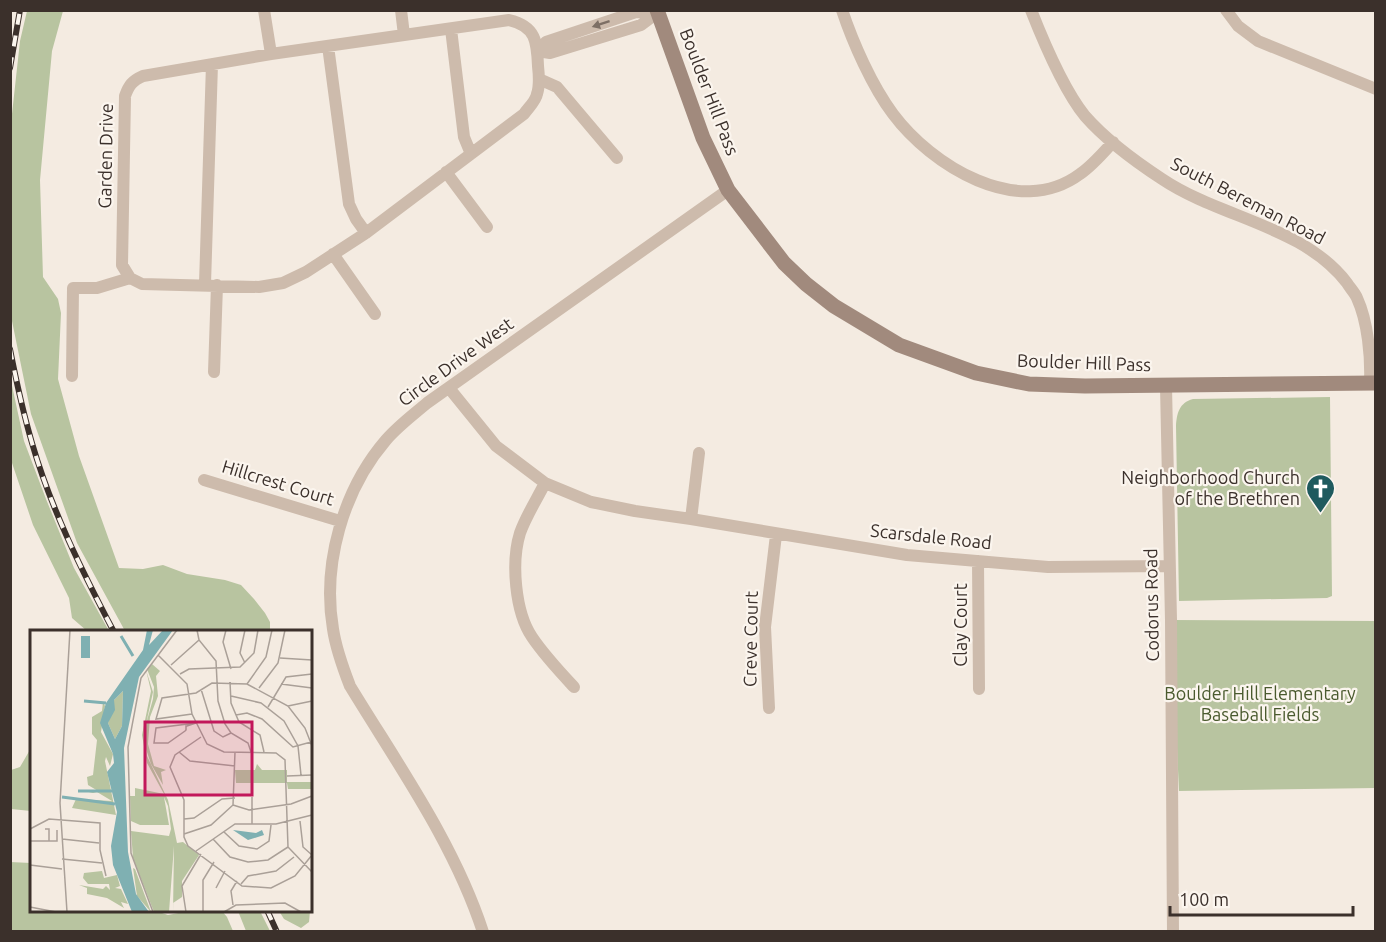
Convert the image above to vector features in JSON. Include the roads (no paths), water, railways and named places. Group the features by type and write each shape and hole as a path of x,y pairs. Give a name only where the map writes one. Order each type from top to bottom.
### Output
{"street":[{"path":"264,10 271,54"},
{"path":"401,10 404,35"},
{"path":"72,376 73,288 97,288 130,278 142,284 259,287 283,283 306,272 366,233 524,114 537,97 539,79 535,39 530,29 521,23 526,10"},
{"path":"842,10 871,76 892,113 930,152 962,173 982,182 1012,190 1027,192 1045,189 1080,174 1113,142"},
{"name":"South Bereman Road","path":"1032,10 1075,102 1086,117 1113,142 1162,180 1190,196 1303,245 1335,268 1357,297 1369,344 1373,383"},
{"path":"1226,10 1238,26 1258,41 1376,89"},
{"path":"538,51 546,42 636,12 657,12"},
{"name":"Boulder Hill Pass","path":"657,12 703,138 728,190 784,263 806,284 834,306 899,345 976,373 1029,384 1166,386 1373,383"},
{"name":"Garden Drive","path":"130,278 122,266 125,96 130,83 143,76 271,54 509,20 521,23"},
{"path":"451,29 464,137 471,154"},
{"path":"328,46 349,204 366,233"},
{"path":"212,64 211,284 214,372"},
{"path":"539,79 557,87 617,158"},
{"path":"446,172 487,226"},
{"name":"Circle Drive West","path":"483,932 457,866 437,828 350,686 340,661 330,605 331,573 340,521 362,474 396,429 427,403 728,190"},
{"path":"333,254 375,314"},
{"name":"Codorus Road","path":"1166,386 1173,932"},
{"name":"Scarsdale Road","path":"449,388 496,446 545,483 591,502 776,535 906,555 1048,567 1170,566"},
{"path":"691,519 699,453"},
{"name":"Hillcrest Court","path":"204,480 340,521"},
{"path":"545,483 520,532 515,576 521,614 531,636 574,687"},
{"name":"Creve Court","path":"769,708 765,627 776,535"},
{"name":"Clay Court","path":"978,561 979,689"}],"railway":[{"path":"10,68 20,10"},
{"path":"10,349 29,431 48,492 79,563 113,630"},
{"path":"268,912 277,932"}],"place":[{"name":"Neighborhood Church of the Brethren","path":"1321,514"}],"park label":[{"name":"Boulder Hill Elementary Baseball Fields","path":"1260,704"}]}
